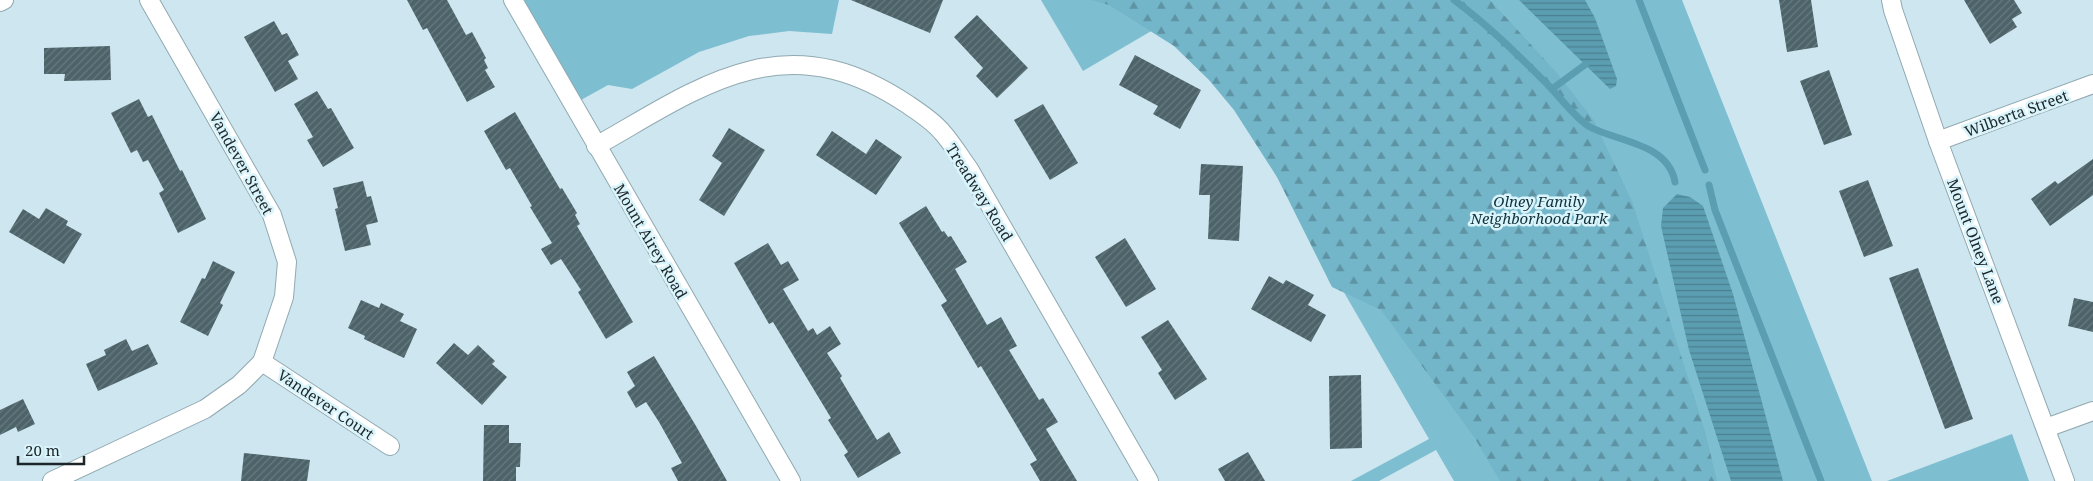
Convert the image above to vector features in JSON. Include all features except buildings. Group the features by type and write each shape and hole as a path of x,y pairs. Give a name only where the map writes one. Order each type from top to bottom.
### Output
{"street":[{"path":"0,2 4,0"},
{"name":"Vandever Street","path":"63,479 205,409 240,385 262,362 284,297 286,262 272,216 149,0"},
{"name":"Mount Airey Road","path":"513,0 791,481"},
{"name":"Mount Olney Lane","path":"1891,0 1938,141 2065,481"},
{"name":"Treadway Road","path":"596,146 684,97 751,70 780,65 810,65 863,78 888,91 920,112 942,131 969,169 1149,481"},
{"name":"Wilberta Street","path":"1938,141 2093,84"},
{"name":"Vandever Court","path":"262,362 390,446"},
{"path":"2046,428 2093,411"}],"green space":[{"path":"513,0 839,0 832,34 789,31 749,36 699,52 632,89 608,85 572,105"},
{"name":"Olney Family Neighborhood Park","path":"1041,0 1682,0 1872,481 1454,481 1436,450 1379,481 1351,481 1429,439 1182,13 1083,71"},
{"name":"Olney Family Neighborhood Park","path":"1091,0 1490,0 1556,72 1593,119 1632,201 1705,431 1717,481 1500,481 1474,437 1381,310 1332,287 1277,177 1234,110 1209,80 1174,46 1109,5"},
{"path":"2012,434 2029,481 1887,481"}],"shaded area":[{"path":"1519,0 1585,0 1595,18 1617,79 1616,86 1610,89"},
{"path":"1677,194 1690,197 1703,206 1733,294 1783,481 1731,481 1689,350 1661,226 1663,208"}],"waterway":[{"path":"1454,0 1479,19 1513,51 1585,124 1652,151 1663,159 1670,169 1675,182"},
{"path":"1639,0 1705,170"},
{"path":"1552,89 1586,64"},
{"path":"1709,185 1715,210 1821,481"}]}
